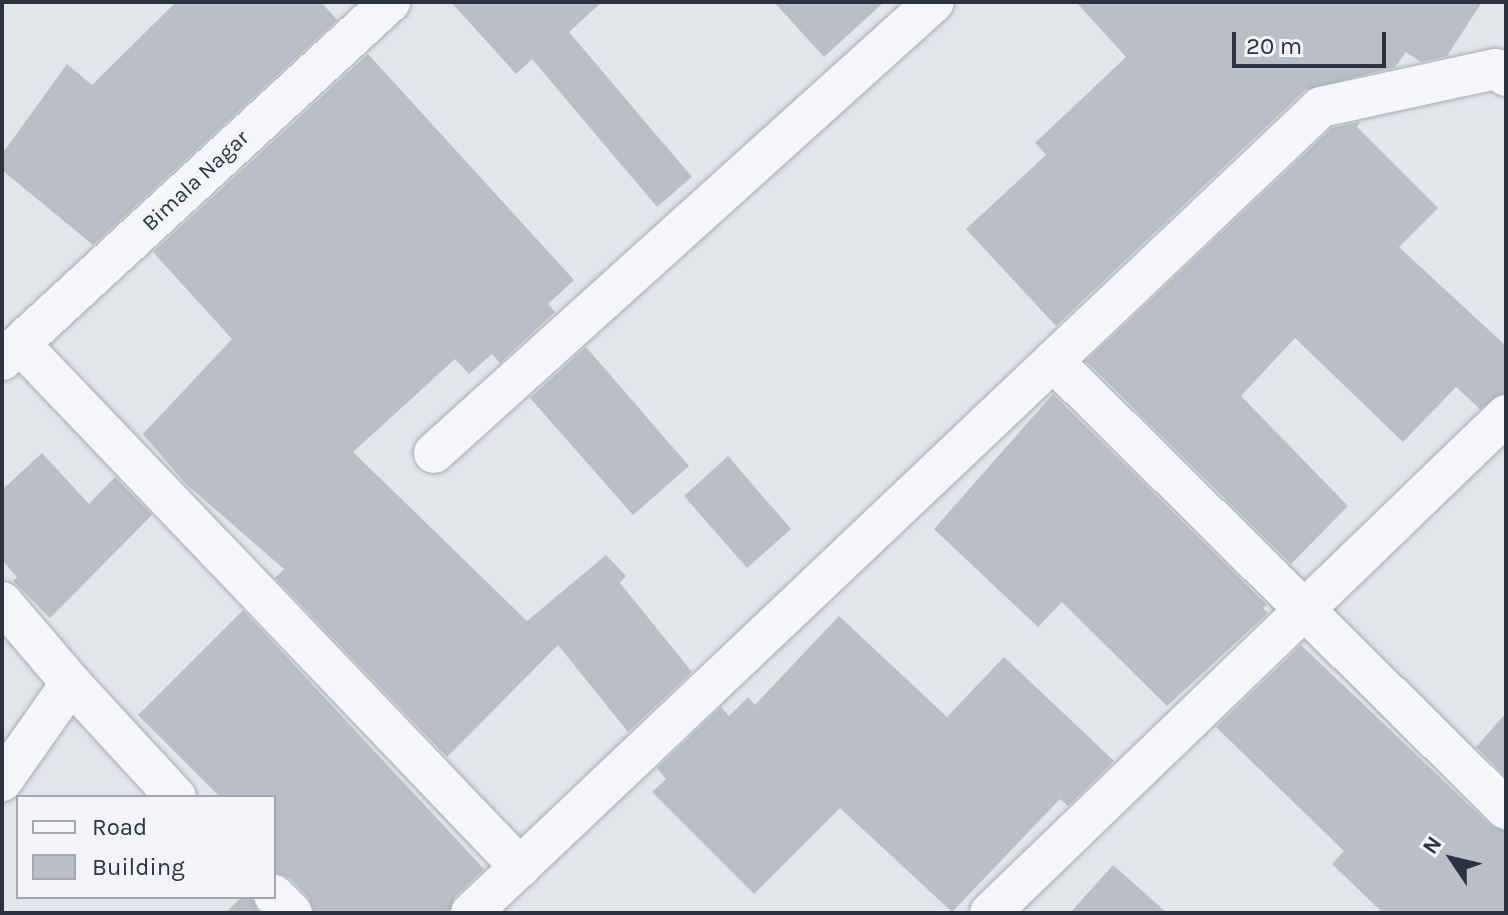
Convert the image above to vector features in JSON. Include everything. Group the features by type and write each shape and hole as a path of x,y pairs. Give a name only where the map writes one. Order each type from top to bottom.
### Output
{"street":[{"name":"Bimala Nagar","path":"11,352 390,2"},
{"path":"434,453 934,2"},
{"path":"471,913 1321,107 1503,66"},
{"path":"11,352 520,867"},
{"path":"1053,361 1506,809"},
{"path":"990,913 1506,415"},
{"path":"2,602 71,683 174,795"},
{"path":"2,781 71,683"},
{"path":"276,897 292,913"}],"building":[{"path":"176,2 321,2 337,20 93,245 2,170 2,154 67,64 92,85"},
{"path":"451,2 602,2 569,32 692,177 657,207 532,59 516,74"},
{"path":"774,2 884,2 824,57"},
{"path":"1076,2 1482,2 1447,56 1421,62 1406,52 1395,67 1305,90 1056,326 966,229 1046,155 1035,143 1126,57"},
{"path":"368,54 574,280 548,304 555,312 500,363 492,354 469,374 455,359 353,452 527,621 606,555 626,576 620,583 692,672 628,732 558,645 447,757 275,578 284,569 185,483 143,434 232,339 153,252"},
{"path":"1360,122 1357,127 1438,208 1399,247 1506,346 1506,393 1480,409 1456,387 1403,442 1295,338 1241,396 1348,506 1291,564 1086,361 1332,128"},
{"path":"586,347 689,466 633,515 530,398"},
{"path":"1053,394 1267,605 1263,608 1268,613 1167,706 1062,602 1038,627 934,529"},
{"path":"42,453 89,504 115,477 152,515 50,618 13,581 17,577 2,560 2,490"},
{"path":"728,456 791,529 747,568 684,496"},
{"path":"243,610 484,869 455,897 449,913 314,913 308,897 290,878 276,874 276,795 218,795 138,715"},
{"path":"839,616 947,717 1004,657 1114,761 1068,806 1060,799 952,912 840,808 754,894 652,792 666,779 657,768 721,707 729,716 748,697 755,705"},
{"path":"1301,645 1490,825 1506,831 1506,913 1383,913 1332,864 1344,851 1216,727"},
{"path":"1506,713 1506,777 1476,747"},
{"path":"1113,865 1167,913 1070,913"},
{"path":"240,899 253,899 259,913 225,913"}]}
